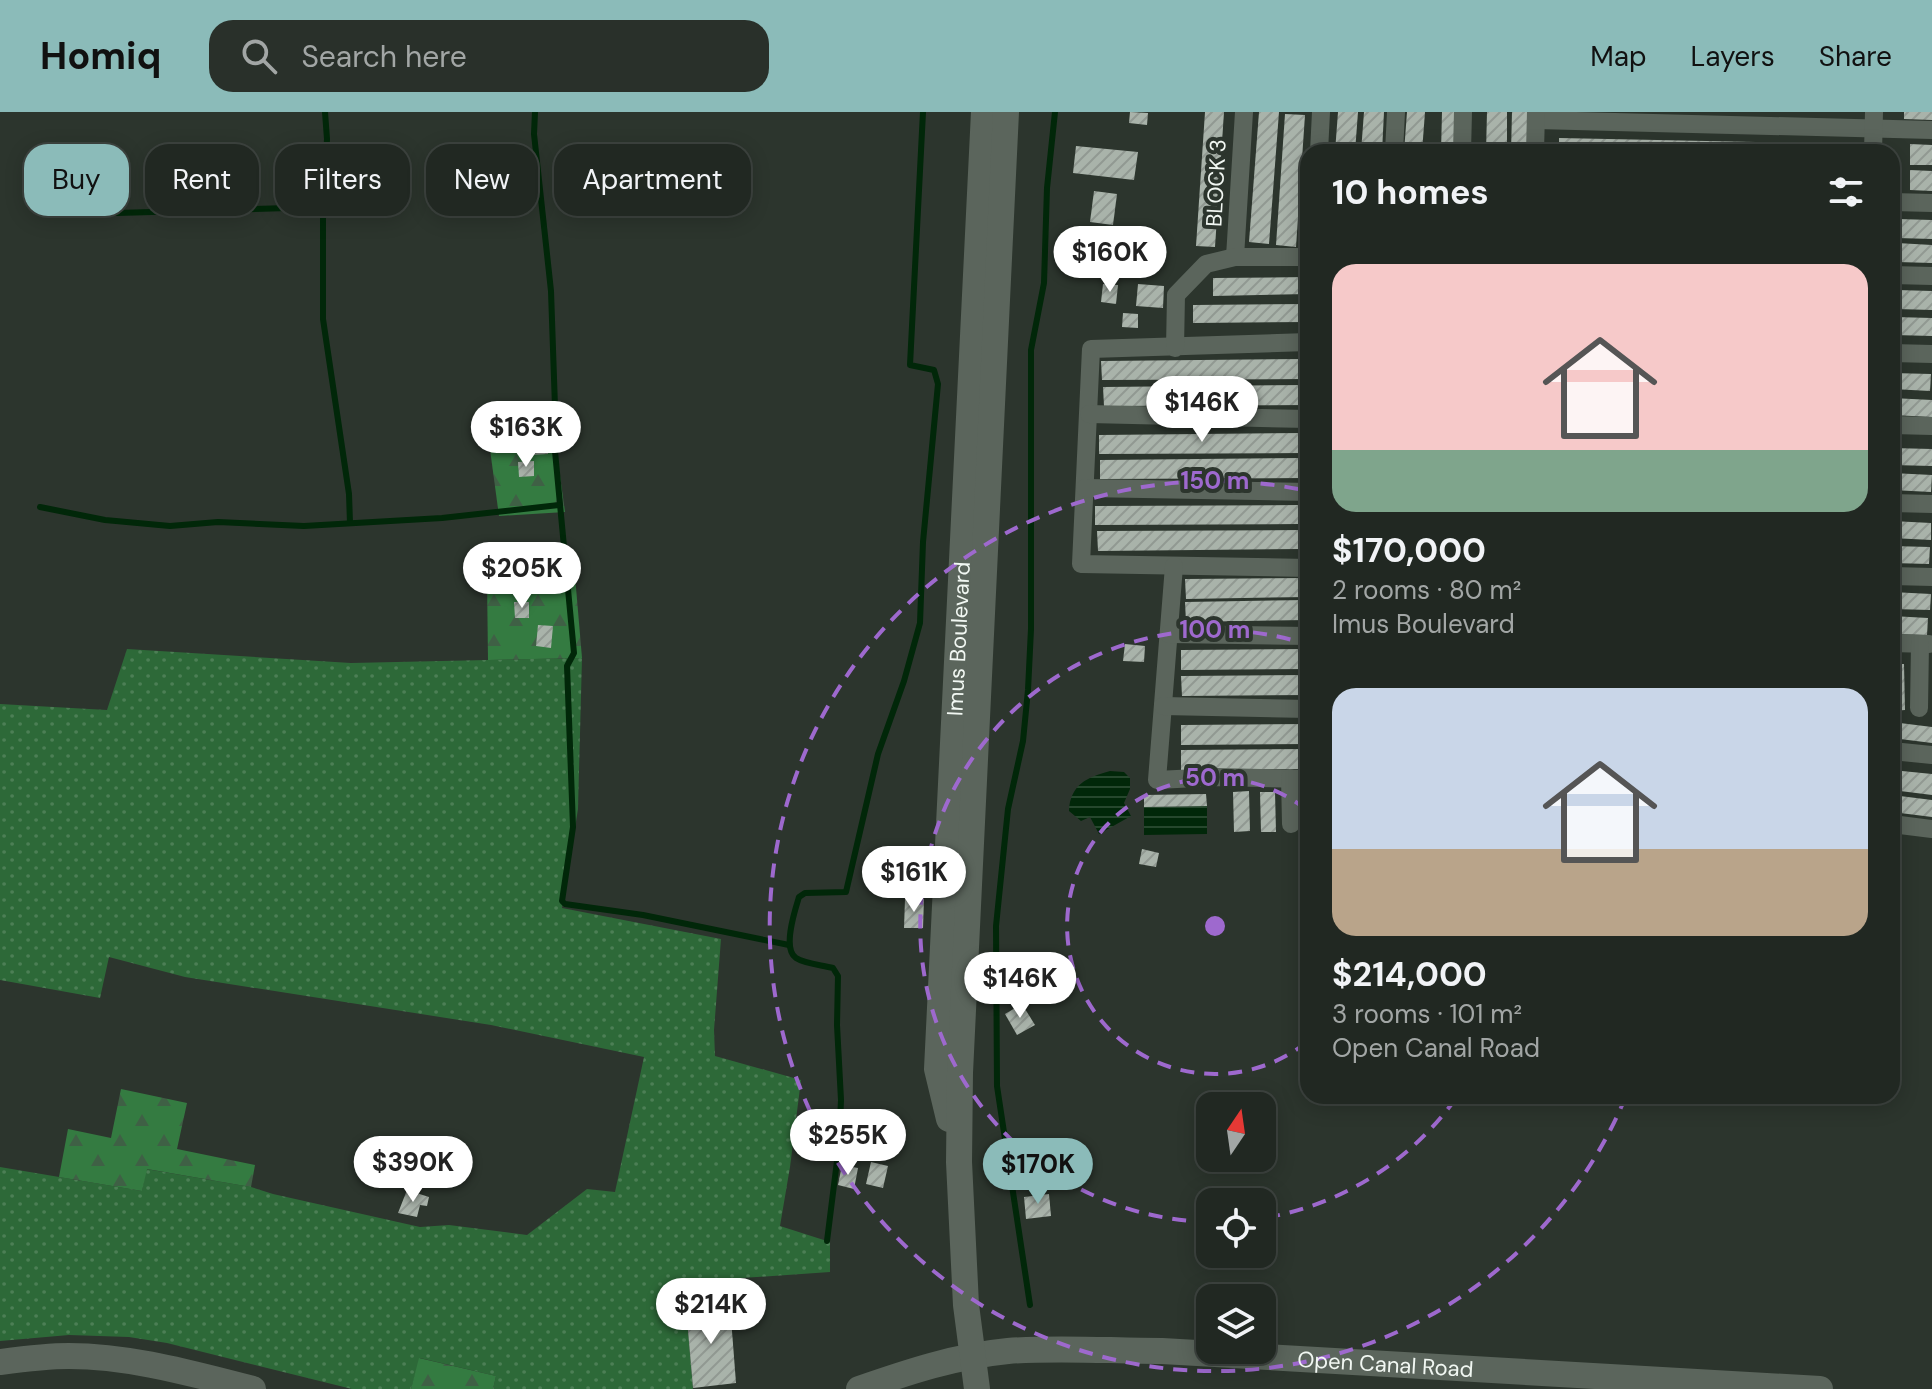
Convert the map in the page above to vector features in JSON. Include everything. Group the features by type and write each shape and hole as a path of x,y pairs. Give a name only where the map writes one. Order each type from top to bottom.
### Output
{"main road":[{"name":"Imus Boulevard","path":"959,1162 937,1069 984,112"},
{"name":"Imus Boulevard","path":"977,1389 966,1305 959,1162 960,1058 1006,112"},
{"name":"Open Canal Road","path":"859,1389 936,1363 1010,1351 1162,1351 1820,1389"},
{"path":"0,1362 69,1356 121,1360 196,1374 253,1389"}],"street":[{"name":"BLOCK 3","path":"1235,257 1244,112"},
{"path":"1319,144 1321,112"},
{"path":"1394,144 1396,112"},
{"path":"1462,144 1463,112"},
{"path":"1535,144 1536,116 1874,120 1932,130"},
{"path":"1873,144 1874,120"},
{"path":"1900,202 1932,203"},
{"path":"1175,348 1176,295 1206,264 1235,257 1300,257"},
{"path":"1900,275 1932,276"},
{"path":"1300,342 1091,349 1081,564 1300,568"},
{"path":"1900,353 1932,354"},
{"path":"1089,414 1300,419"},
{"path":"1900,425 1932,426"},
{"path":"1085,488 1300,492"},
{"path":"1900,503 1932,504"},
{"path":"1174,566 1157,780 1299,778 1291,824"},
{"path":"1900,576 1932,577"},
{"path":"1169,634 1300,636"},
{"path":"1900,643 1926,644 1919,708"},
{"path":"1163,706 1300,709"},
{"path":"1900,752 1932,755"},
{"path":"1900,825 1932,829"}],"shaded area":[{"path":"127,649 351,663 582,658 578,809 562,908 721,939 715,1056 801,1080 780,1226 830,1242 830,1272 684,1282 693,1389 493,1389 496,1376 420,1358 411,1389 352,1389 167,1343 129,1337 69,1335 0,1341 0,1167 142,1191 146,1169 251,1187 420,1227 449,1225 527,1235 587,1189 615,1192 644,1057 491,1025 185,977 109,957 100,998 0,980 0,704 107,710"},
{"path":"1110,771 1124,772 1130,778 1130,789 1124,803 1131,816 1099,834 1090,817 1081,821 1069,811 1070,802 1081,784"},
{"path":"1207,806 1207,834 1144,835 1144,807"}],"green space":[{"path":"553,426 565,512 499,516 489,442 520,428"},
{"path":"575,576 582,658 488,660 487,578"},
{"path":"121,1089 187,1103 177,1149 255,1165 251,1187 147,1169 142,1191 59,1177 68,1129 111,1138"},
{"path":"419,1358 496,1376 493,1389 411,1389"}],"building":[{"path":"1130,112 1148,113 1147,125 1129,123"},
{"path":"1205,112 1224,112 1215,247 1196,246"},
{"path":"1259,112 1279,112 1269,244 1249,242"},
{"path":"1338,112 1358,112 1356,144 1336,144"},
{"path":"1364,112 1384,112 1382,144 1362,144"},
{"path":"1407,112 1425,112 1423,144 1405,144"},
{"path":"1442,112 1459,112 1458,144 1441,144"},
{"path":"1487,112 1507,112 1507,144 1486,144"},
{"path":"1512,112 1532,112 1531,144 1511,144"},
{"path":"1904,112 1932,112 1932,120 1904,119"},
{"path":"1285,114 1305,115 1303,144 1300,144 1296,247 1276,245"},
{"path":"1559,138 1860,144 1559,144"},
{"path":"1910,144 1932,145 1932,165 1910,165"},
{"path":"1076,146 1138,152 1134,180 1073,173"},
{"path":"1910,170 1932,171 1932,191 1910,190"},
{"path":"1094,191 1117,194 1113,225 1090,222"},
{"path":"1900,219 1932,220 1932,239 1900,238"},
{"path":"1900,243 1932,245 1932,263 1900,262"},
{"path":"1300,277 1300,294 1213,296 1213,278"},
{"path":"1103,284 1118,285 1116,304 1101,302"},
{"path":"1138,284 1164,286 1163,308 1136,306"},
{"path":"1900,290 1932,291 1932,310 1900,309"},
{"path":"1300,304 1300,322 1193,323 1193,305"},
{"path":"1123,313 1138,314 1138,328 1122,327"},
{"path":"1900,317 1932,318 1932,336 1900,335"},
{"path":"1300,359 1300,379 1102,380 1101,361"},
{"path":"1900,373 1931,374 1930,391 1900,389"},
{"path":"1300,385 1300,405 1104,406 1103,387"},
{"path":"1900,398 1932,400 1932,417 1900,415"},
{"path":"1300,433 1300,453 1099,454 1099,435"},
{"path":"547,440 548,454 532,455 531,441"},
{"path":"1900,448 1932,449 1932,466 1900,465"},
{"path":"1300,458 1300,478 1100,479 1100,460"},
{"path":"534,461 534,476 519,477 518,462"},
{"path":"1900,473 1932,475 1931,492 1900,490"},
{"path":"1299,505 1299,524 1095,525 1095,506"},
{"path":"1900,521 1931,523 1931,540 1900,538"},
{"path":"1300,530 1300,549 1098,551 1097,531"},
{"path":"1900,546 1930,547 1929,564 1900,563"},
{"path":"1300,578 1300,597 1186,599 1185,579"},
{"path":"1900,592 1931,594 1930,610 1900,609"},
{"path":"1300,600 1300,620 1186,622 1185,602"},
{"path":"514,602 529,602 529,618 515,618"},
{"path":"1900,616 1928,618 1927,635 1900,634"},
{"path":"538,625 553,626 551,648 536,646"},
{"path":"1125,644 1145,646 1144,662 1123,661"},
{"path":"1300,649 1300,669 1181,670 1181,650"},
{"path":"1900,664 1904,664 1905,710 1900,710"},
{"path":"1300,675 1300,695 1182,696 1181,676"},
{"path":"1900,723 1932,727 1932,743 1900,739"},
{"path":"1300,724 1300,744 1181,745 1181,725"},
{"path":"1300,749 1300,769 1181,770 1181,750"},
{"path":"1900,771 1932,774 1932,795 1900,791"},
{"path":"1249,791 1250,831 1234,832 1233,792"},
{"path":"1260,792 1275,792 1276,832 1261,832"},
{"path":"1206,794 1207,806 1144,807 1144,795"},
{"path":"1900,796 1932,800 1932,817 1900,813"},
{"path":"1142,849 1159,853 1156,867 1139,864"},
{"path":"905,899 924,899 923,928 904,928"},
{"path":"1022,1004 1035,1025 1017,1035 1005,1014"},
{"path":"871,1162 888,1166 883,1188 866,1184"},
{"path":"842,1165 858,1168 854,1189 838,1185"},
{"path":"407,1190 429,1197 427,1206 420,1205 417,1217 398,1213"},
{"path":"1049,1194 1051,1216 1026,1219 1024,1197"},
{"path":"730,1305 736,1383 693,1388 686,1308"}],"waterway":[{"path":"325,112 323,319 349,494 350,523"},
{"path":"535,112 534,134 551,291 553,430 574,653 567,666 573,827 562,901 789,945"},
{"path":"827,1241 839,1145 841,1100 838,976 833,968 796,958 790,938 799,897 805,893 846,892 878,754 904,681 920,623 923,542 938,384 934,370 910,365 923,112"},
{"path":"1030,1305 997,1086 996,926 1008,809 1023,741 1028,690 1031,629 1031,350 1044,283 1047,188 1055,112"},
{"path":"129,213 275,208"},
{"path":"40,507 105,520 170,526 218,522 304,526 442,518 559,505"}]}
